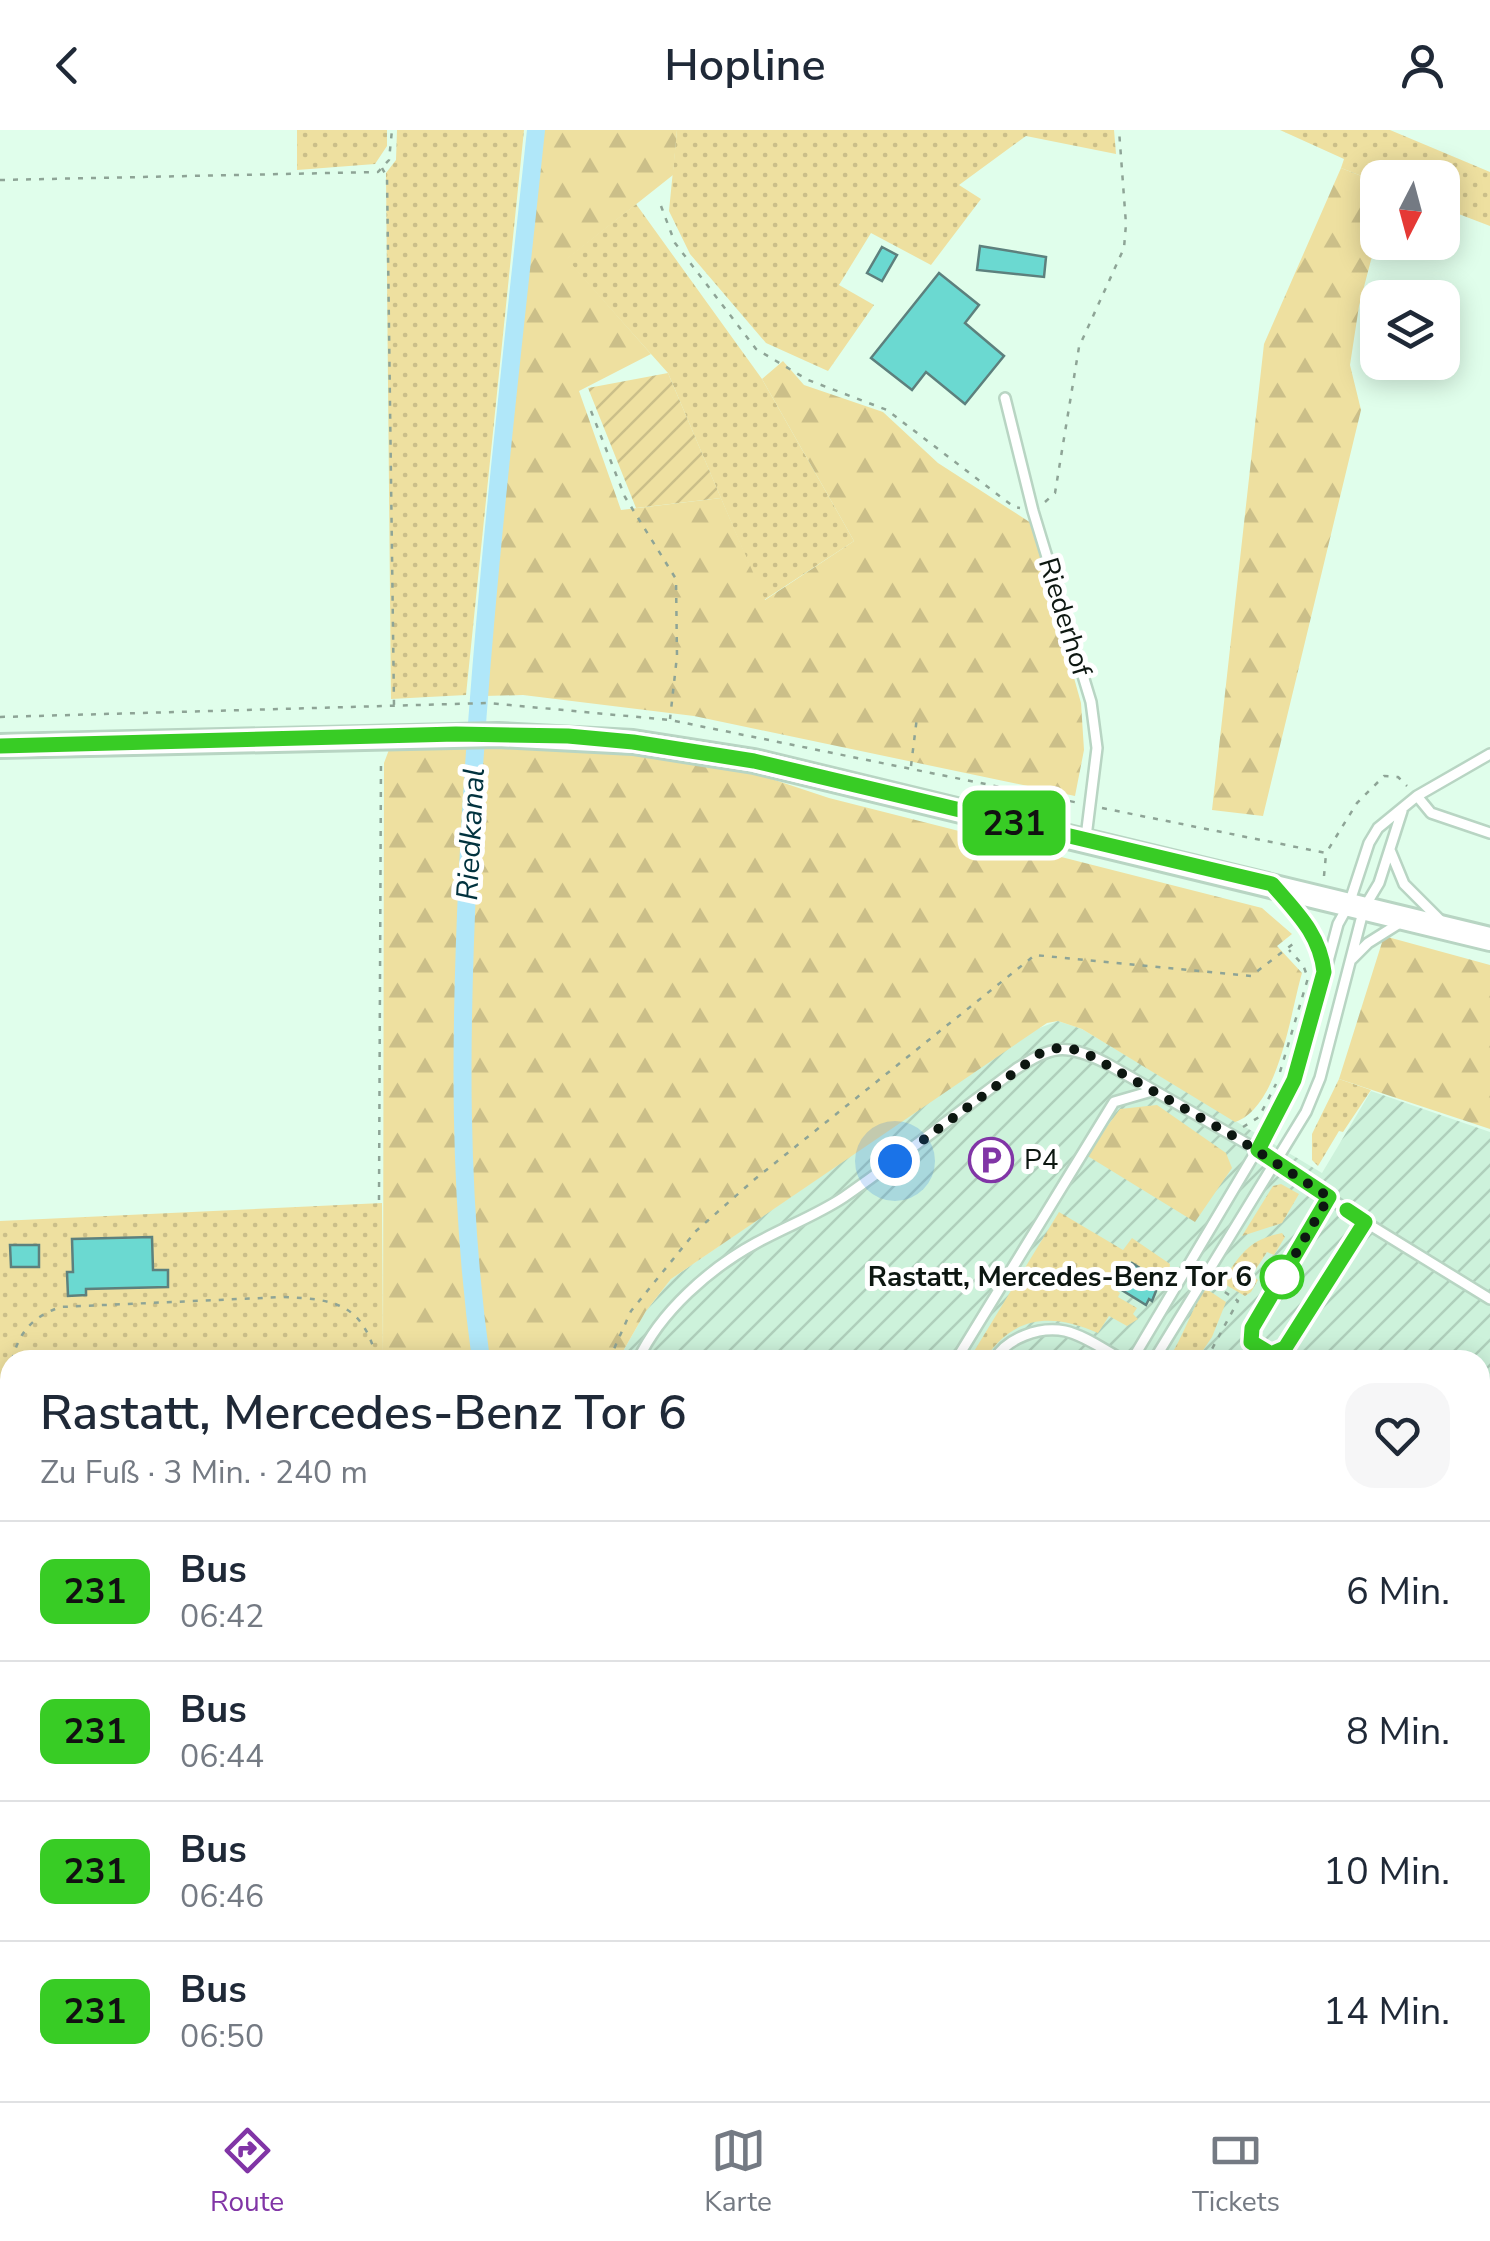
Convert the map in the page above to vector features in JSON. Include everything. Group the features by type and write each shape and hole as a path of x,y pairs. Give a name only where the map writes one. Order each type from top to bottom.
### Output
{"street":[{"path":"0,746 456,734 633,742 754,761 1490,939"}],"lane":[{"name":"Riederhof","path":"1005,398 1033,511 1091,702 1097,748 1086,840"},
{"path":"1160,1350 1306,1112 1320,1078 1350,961 1369,843 1378,828 1417,796 1490,754"},
{"path":"1417,796 1431,814 1490,833"},
{"path":"1138,1350 1258,1150 1294,1080 1338,924 1379,883 1403,808"},
{"path":"1390,850 1404,884 1450,928"},
{"path":"1272,884 1310,928 1324,972"},
{"path":"1350,961 1368,943 1408,919"},
{"path":"644,1350 694,1288 724,1263 839,1200 1042,1052 1062,1047 1082,1051 1258,1150 1490,1299"},
{"path":"962,1350 1114,1102 1152,1091"},
{"path":"1264,1350 1251,1342 1252,1328 1329,1197"},
{"path":"1280,1350 1365,1222"},
{"path":"1000,1350 1030,1332 1065,1331 1103,1350"}],"path":[{"path":"0,180 378,172 390,160 392,130"},
{"path":"662,206 676,243 756,349 808,380 887,410 1014,507 1033,511 1055,493 1079,347 1124,248 1126,224 1119,130"},
{"path":"382,168 388,178 394,705"},
{"path":"591,411 625,497 676,579 677,656 670,720"},
{"path":"0,717 488,703 670,720 1326,852"},
{"path":"911,768 917,717"},
{"path":"379,1200 380,736"},
{"path":"1322,897 1326,852 1356,803 1384,776 1398,777 1417,796"},
{"path":"613,1350 631,1311 696,1231 755,1179 1035,955 1251,976 1310,928"},
{"path":"1235,1137 1259,1117 1278,1079 1308,978 1302,964 1288,949"},
{"path":"1203,1278 1238,1300 1211,1350"},
{"path":"14,1350 28,1323 60,1307 312,1298 338,1304 358,1316 374,1350"}],"shaded area":[{"path":"1058,1021 1082,1029 1322,1173 1371,1091 1490,1132 1490,1350 624,1350 646,1311 671,1279 1034,1030"}],"green space":[{"path":"297,130 387,130 387,146 375,164 297,170"},
{"path":"397,130 524,130 466,695 391,699 386,173 396,160"},
{"path":"543,130 677,130 673,175 567,259 651,354 579,391 621,510 721,498 765,600 854,541 762,379 783,361 804,385 883,412 938,463 1031,523 1081,703 1084,750 1075,796 694,716 523,695 485,696"},
{"path":"677,130 1114,130 1116,154 1026,136 959,185 981,199 931,265 871,233 839,285 874,305 828,371 766,343 690,254 669,211"},
{"path":"1280,130 1390,130 1490,172 1490,226 1460,215 1460,160 1360,160 1360,175 1341,168 1344,159"},
{"path":"1341,168 1360,175 1360,260 1371,260 1366,280 1360,280 1350,365 1361,410 1263,816 1212,810 1264,344"},
{"path":"636,204 762,379 854,541 764,600 668,373 566,259"},
{"path":"668,373 721,498 636,508 588,388"},
{"path":"390,747 611,750 760,775 829,798 1262,908 1292,934 1277,946 1302,973 1280,1057 1262,1098 1250,1113 1235,1122 1082,1029 1058,1021 1047,1023 671,1279 646,1311 624,1350 383,1350 384,763"},
{"path":"1384,936 1490,965 1490,1129 1339,1079"},
{"path":"1339,1079 1371,1090 1318,1166 1312,1160 1312,1134"},
{"path":"1157,1105 1226,1153 1232,1168 1195,1222 1086,1155 1120,1109"},
{"path":"1281,1184 1299,1194 1282,1223 1242,1236 1273,1186"},
{"path":"382,1203 383,1350 0,1350 0,1221"},
{"path":"1059,1212 1123,1250 1132,1238 1170,1264 1162,1279 1130,1261 1113,1288 1120,1293 1118,1297 1137,1308 1133,1314 1138,1319 1127,1326 1109,1316 1098,1333 1065,1322 1035,1322 1008,1334 992,1350 975,1350"},
{"path":"1282,1233 1285,1237 1274,1255 1267,1252 1252,1275 1258,1280 1251,1292 1245,1296 1221,1282 1253,1244"},
{"path":"1205,1288 1226,1302 1203,1350 1174,1350"}],"building":[{"path":"980,246 1046,257 1044,277 977,270"},
{"path":"882,247 897,255 882,281 867,273"},
{"path":"939,273 979,305 965,323 1004,356 965,404 926,372 912,390 871,358"},
{"path":"152,1237 153,1270 168,1270 168,1287 86,1289 86,1295 68,1296 67,1272 73,1272 72,1239"},
{"path":"10,1245 39,1245 39,1267 11,1267"},
{"path":"1132,1263 1160,1281 1152,1301 1149,1299 1146,1305 1117,1287"}],"waterway":[{"name":"Riedkanal","path":"480,1350 468,1237 463,1115 468,869 488,591 536,130"}],"bus line":[{"name":"231","path":"0,746 456,734 568,736 633,742 754,761 1272,884 1310,928 1318,943 1324,972 1294,1080 1258,1150 1329,1197 1252,1328 1251,1342 1264,1350"},
{"name":"231","path":"1280,1350 1365,1222 1347,1210"}],"place":[{"name":"P4","path":"991,1160"},
{"name":"Rastatt, Mercedes-Benz Tor 6","path":"1282,1277"}],"route":[{"path":"895,1161 1042,1052 1062,1047 1082,1051 1258,1150 1329,1197 1282,1277"}]}
